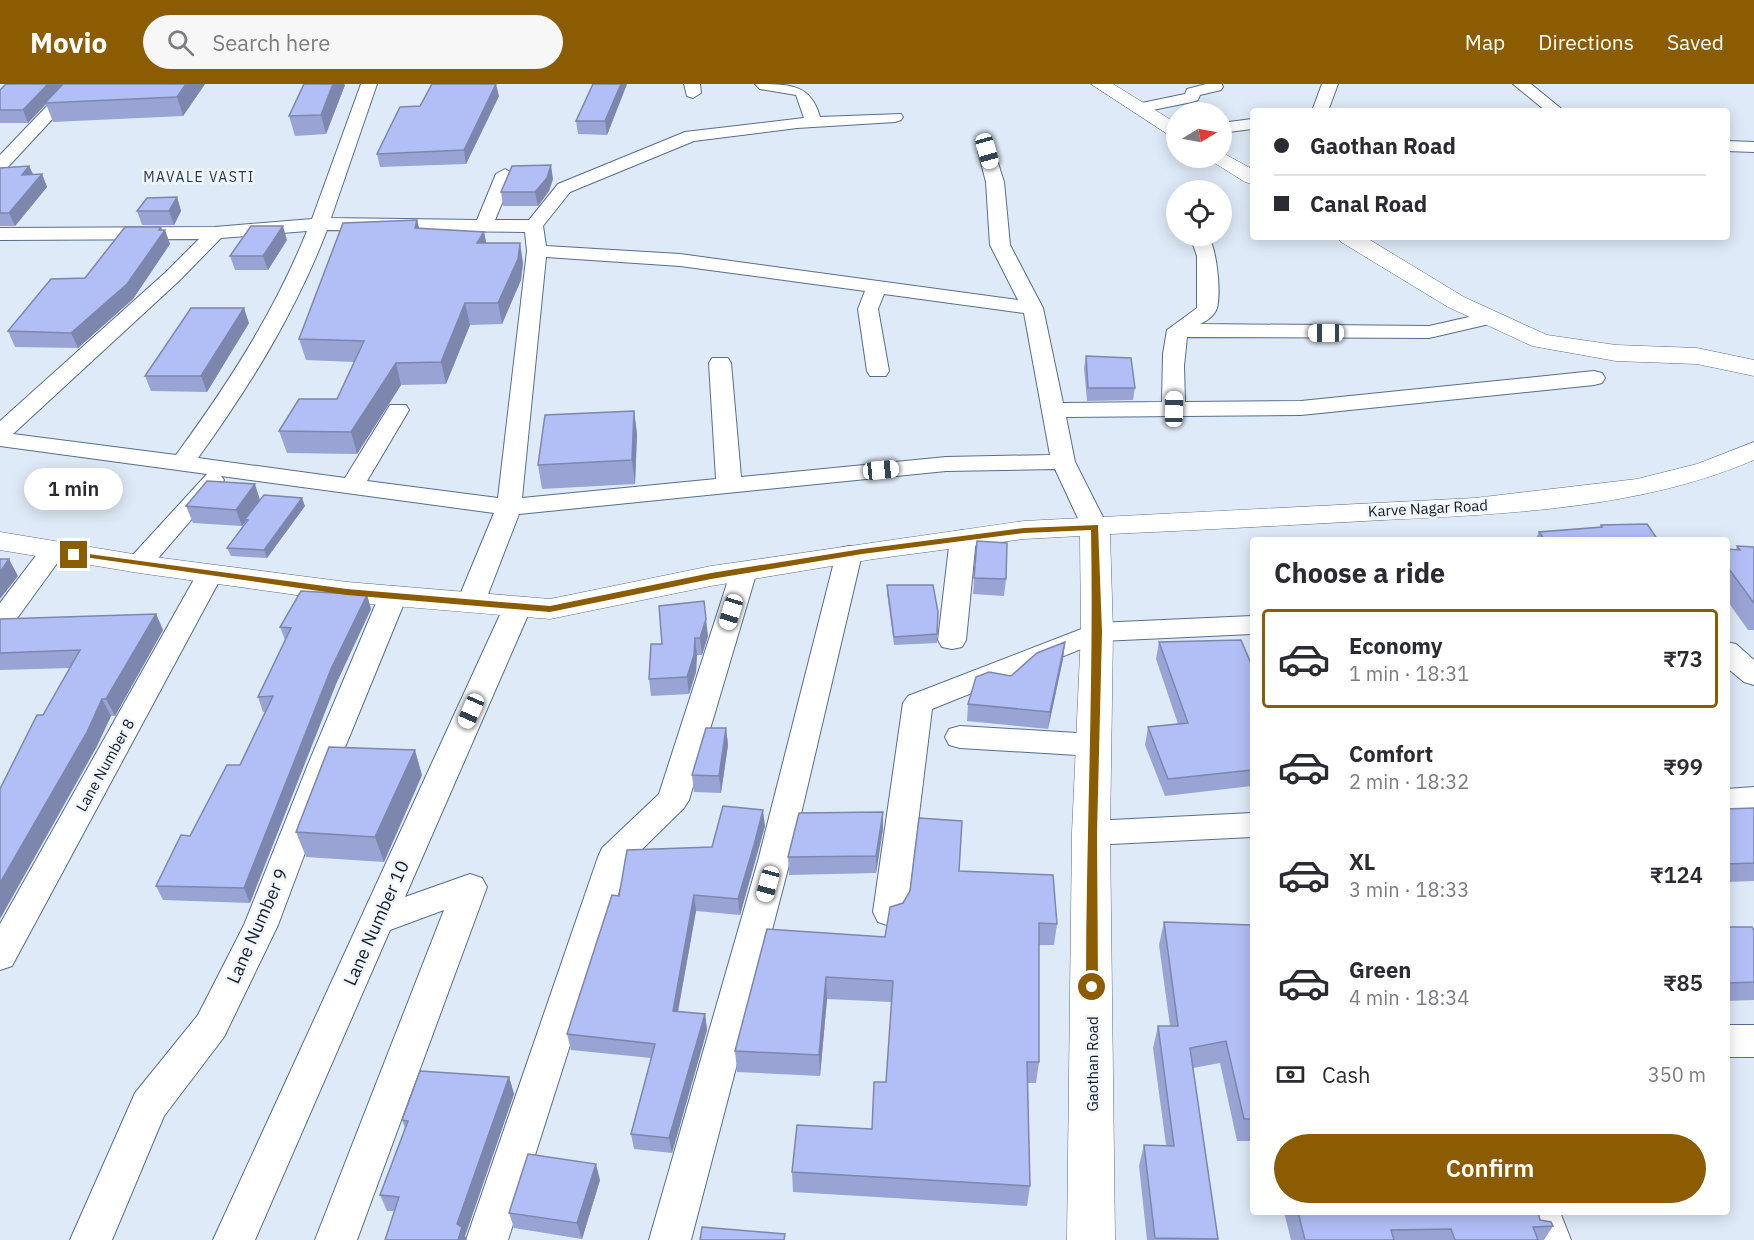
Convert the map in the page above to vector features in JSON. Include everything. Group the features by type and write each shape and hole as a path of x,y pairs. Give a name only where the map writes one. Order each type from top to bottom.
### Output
{"street":[{"path":"0,165 77,84"},
{"path":"182,464 236,389 284,306 318,224 369,84"},
{"path":"763,84 802,89 807,94 813,122"},
{"path":"1100,84 1166,125"},
{"path":"1138,108 1192,97 1193,92 1212,89 1215,87 1214,84"},
{"path":"1321,108 1330,84"},
{"path":"1521,84 1552,108"},
{"path":"471,602 509,507 537,251 534,226 564,188 692,136 813,122 895,117"},
{"path":"1232,127 1250,124"},
{"path":"9,134 28,133"},
{"path":"1730,146 1754,147"},
{"path":"987,151 995,182 1000,245 1034,308 1063,462 1095,527"},
{"path":"1232,166 1250,177"},
{"path":"484,225 505,174"},
{"path":"0,234 215,233 318,224 534,226"},
{"path":"0,433 173,276 215,233"},
{"path":"1355,240 1456,302 1541,340 1616,353 1697,356 1754,368"},
{"path":"1174,409 1175,341 1178,330 1204,313 1207,308 1207,256 1203,246"},
{"path":"537,251 680,260 1034,308"},
{"path":"877,287 868,309 878,371"},
{"path":"1178,330 1284,333 1429,332 1491,318"},
{"path":"720,363 729,485"},
{"path":"1053,410 1301,408 1594,378"},
{"path":"352,486 398,410"},
{"path":"0,439 509,507 946,464 1063,462"},
{"name":"Karve Nagar Road","path":"0,541 210,574 393,596 550,609 744,571 1024,530 1498,504 1636,488 1707,470 1754,450"},
{"path":"139,564 222,469"},
{"name":"Gaothan Road","path":"1090,1240 1091,833 1097,632 1095,527"},
{"path":"952,640 963,538"},
{"path":"0,622 53,551"},
{"path":"670,1240 774,861 849,554"},
{"path":"488,1240 614,856 673,800 744,571"},
{"name":"Lane Number 8","path":"0,956 210,574"},
{"name":"Lane Number 9","path":"91,1240 149,1105 210,1026 261,925 324,762 393,596"},
{"name":"Lane Number 10","path":"234,1240 518,606"},
{"path":"890,912 918,703 1097,632 1250,625"},
{"path":"1730,654 1754,675"},
{"path":"960,737 1094,745"},
{"path":"1730,801 1754,799"},
{"path":"1091,833 1250,825"},
{"path":"336,1240 470,887 376,921"},
{"path":"1730,1041 1754,1041"},
{"path":"1541,1215 1550,1240"}],"building":[{"path":"6,84 48,84 23,110 0,110 0,90"},
{"path":"63,84 186,84 177,97 45,103"},
{"path":"304,84 333,84 321,115 289,116"},
{"path":"432,84 496,84 464,150 377,154 400,107 420,106"},
{"path":"593,84 621,84 605,121 576,121"},
{"path":"551,165 547,178 535,192 501,192 512,166"},
{"path":"29,166 22,175 42,174 9,213 0,213 0,168"},
{"path":"177,197 169,211 137,211 147,198"},
{"path":"417,220 415,228 484,232 477,243 520,243 518,259 498,303 465,303 441,362 396,363 351,432 279,431 299,399 337,399 364,341 299,339 343,223"},
{"path":"251,226 283,226 263,256 230,256"},
{"path":"125,227 161,227 159,230 165,230 127,284 71,333 8,331 51,279 85,278"},
{"path":"191,308 244,308 201,376 145,376"},
{"path":"1086,356 1131,358 1135,388 1088,388"},
{"path":"634,411 632,460 538,465 545,415"},
{"path":"207,481 255,484 236,510 186,506"},
{"path":"264,495 302,498 264,550 227,548 248,520 245,519"},
{"path":"1647,524 1656,537 1543,537 1539,532 1602,527 1601,525"},
{"path":"977,541 1007,543 1006,579 974,578"},
{"path":"1737,546 1754,547 1754,603 1730,570 1730,549 1740,550"},
{"path":"0,559 9,559 0,572"},
{"path":"887,585 933,585 938,612 937,634 894,637"},
{"path":"301,591 367,595 331,669 244,888 156,886 181,835 190,836 227,765 240,765 273,696 258,697 291,628 280,627"},
{"path":"704,601 706,619 700,638 695,638 694,655 687,677 649,679 651,644 662,644 659,606"},
{"path":"156,614 106,699 102,699 87,732 0,883 0,789 37,715 43,715 80,650 0,653 0,619"},
{"path":"1241,640 1250,661 1250,770 1168,779 1148,727 1188,723 1159,642"},
{"path":"1065,642 1050,712 968,704 976,677 989,672 1011,676 1037,653"},
{"path":"706,728 726,728 719,776 692,775"},
{"path":"329,747 415,750 375,837 296,832"},
{"path":"723,806 763,810 754,845 738,899 694,895 673,1011 705,1014 669,1138 631,1134 655,1044 567,1034 612,895 619,896 627,850 712,847"},
{"path":"1754,808 1754,863 1730,864 1730,809"},
{"path":"883,812 876,856 788,857 799,813"},
{"path":"919,818 962,821 959,871 1053,875 1057,924 1039,923 1039,1062 1027,1062 1030,1186 792,1172 797,1125 872,1129 874,1082 886,1082 893,981 826,977 819,1055 735,1051 767,929 885,937 890,907 903,903 910,891"},
{"path":"1164,922 1250,925 1250,1119 1244,1119 1226,1041 1190,1048 1218,1239 1155,1238 1144,1145 1174,1146 1158,1026 1178,1026"},
{"path":"1730,927 1752,927 1754,931 1754,982 1730,983"},
{"path":"420,1071 509,1077 457,1224 462,1227 458,1240 385,1240 399,1197 380,1195 408,1121 402,1120"},
{"path":"528,1154 596,1164 577,1223 509,1213"},
{"path":"1299,1215 1539,1215 1540,1220 1551,1222 1553,1226 1533,1227 1538,1240 1455,1240 1451,1229 1391,1230 1394,1240 1305,1240"},
{"path":"702,1227 785,1234 784,1240 700,1240"}],"district":[{"name":"MAVALE VASTI","path":"199,177"}],"route":[{"path":"74,555 347,592 550,609 711,576 862,552 1024,530 1095,527 1097,632 1091,833 1092,987"}]}
